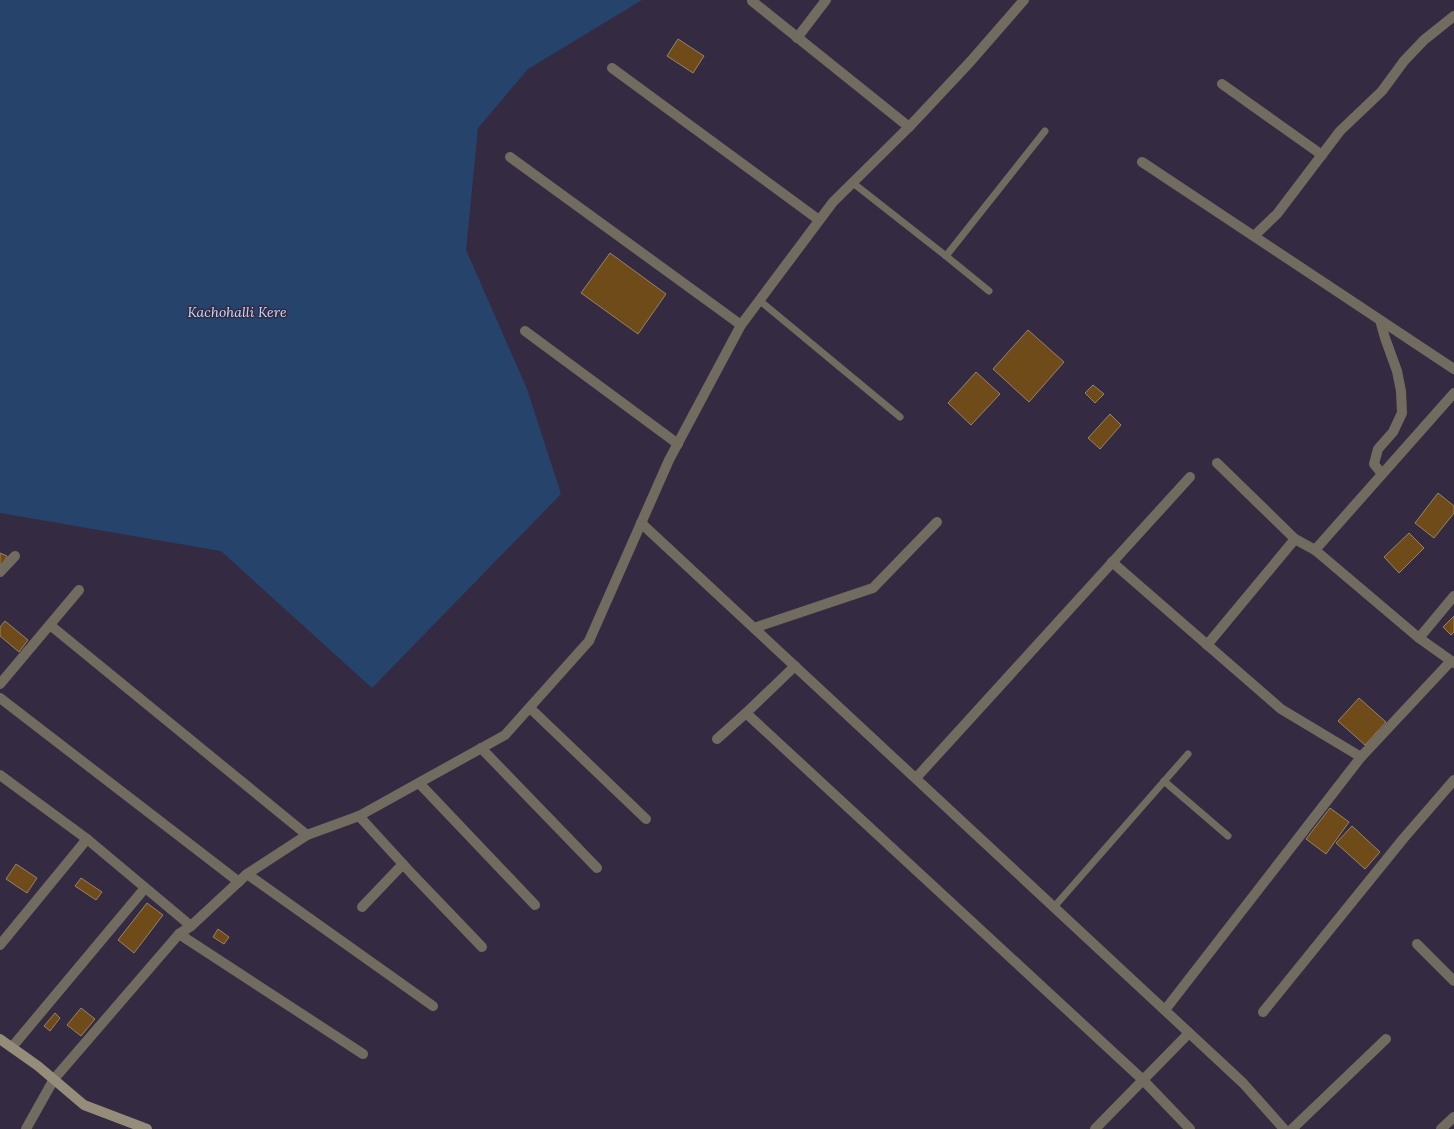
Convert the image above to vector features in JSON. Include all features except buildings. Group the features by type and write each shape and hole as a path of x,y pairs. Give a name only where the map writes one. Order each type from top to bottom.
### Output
{"main road":[{"path":"0,1039 54,1079 84,1104 147,1129"}],"street":[{"path":"752,0 797,38 909,127"},
{"path":"797,38 826,0"},
{"path":"26,1129 54,1079 179,934 191,926 248,874 307,835 359,816 505,735 530,708 588,641 669,460 741,325 833,202 909,127 970,62 1024,0"},
{"path":"1254,236 1278,214 1340,131 1382,91 1404,60 1424,40 1454,16"},
{"path":"612,68 820,220"},
{"path":"1222,84 1322,154"},
{"path":"510,157 741,325"},
{"path":"1142,162 1454,369"},
{"path":"1380,320 1402,391 1402,413 1393,432 1378,449 1374,464 1382,474"},
{"path":"525,331 678,444"},
{"path":"1315,550 1454,393"},
{"path":"1165,1010 1361,757 1452,662 1419,638 1315,550 1295,539 1217,463"},
{"path":"916,778 1190,477"},
{"path":"641,522 1243,1083 1284,1129"},
{"path":"754,628 873,588 937,522"},
{"path":"1207,644 1295,539"},
{"path":"0,572 15,556"},
{"path":"1112,562 1280,709 1361,757"},
{"path":"0,684 79,590"},
{"path":"1419,638 1454,596"},
{"path":"50,625 307,835"},
{"path":"717,739 795,666"},
{"path":"0,698 239,882"},
{"path":"530,708 646,819"},
{"path":"746,713 1143,1080 1190,1129"},
{"path":"481,748 597,868"},
{"path":"0,775 87,839 191,926"},
{"path":"1263,1012 1398,845 1454,780"},
{"path":"419,783 535,905"},
{"path":"359,816 482,947"},
{"path":"0,945 87,839"},
{"path":"362,907 403,864"},
{"path":"248,874 433,1006"},
{"path":"12,1047 145,888"},
{"path":"179,934 363,1054"},
{"path":"1417,944 1454,980"},
{"path":"1095,1129 1189,1033"},
{"path":"1292,1129 1386,1039"},
{"path":"1442,1129 1454,1118"}],"lane":[{"path":"946,256 1045,132"},
{"path":"853,183 989,291"},
{"path":"759,300 900,417"},
{"path":"1054,907 1188,754"},
{"path":"1164,781 1228,836"}],"water":[{"name":"Kachohalli Kere","path":"0,0 642,0 528,69 478,128 466,250 527,389 561,494 372,688 221,551 0,513"}]}
